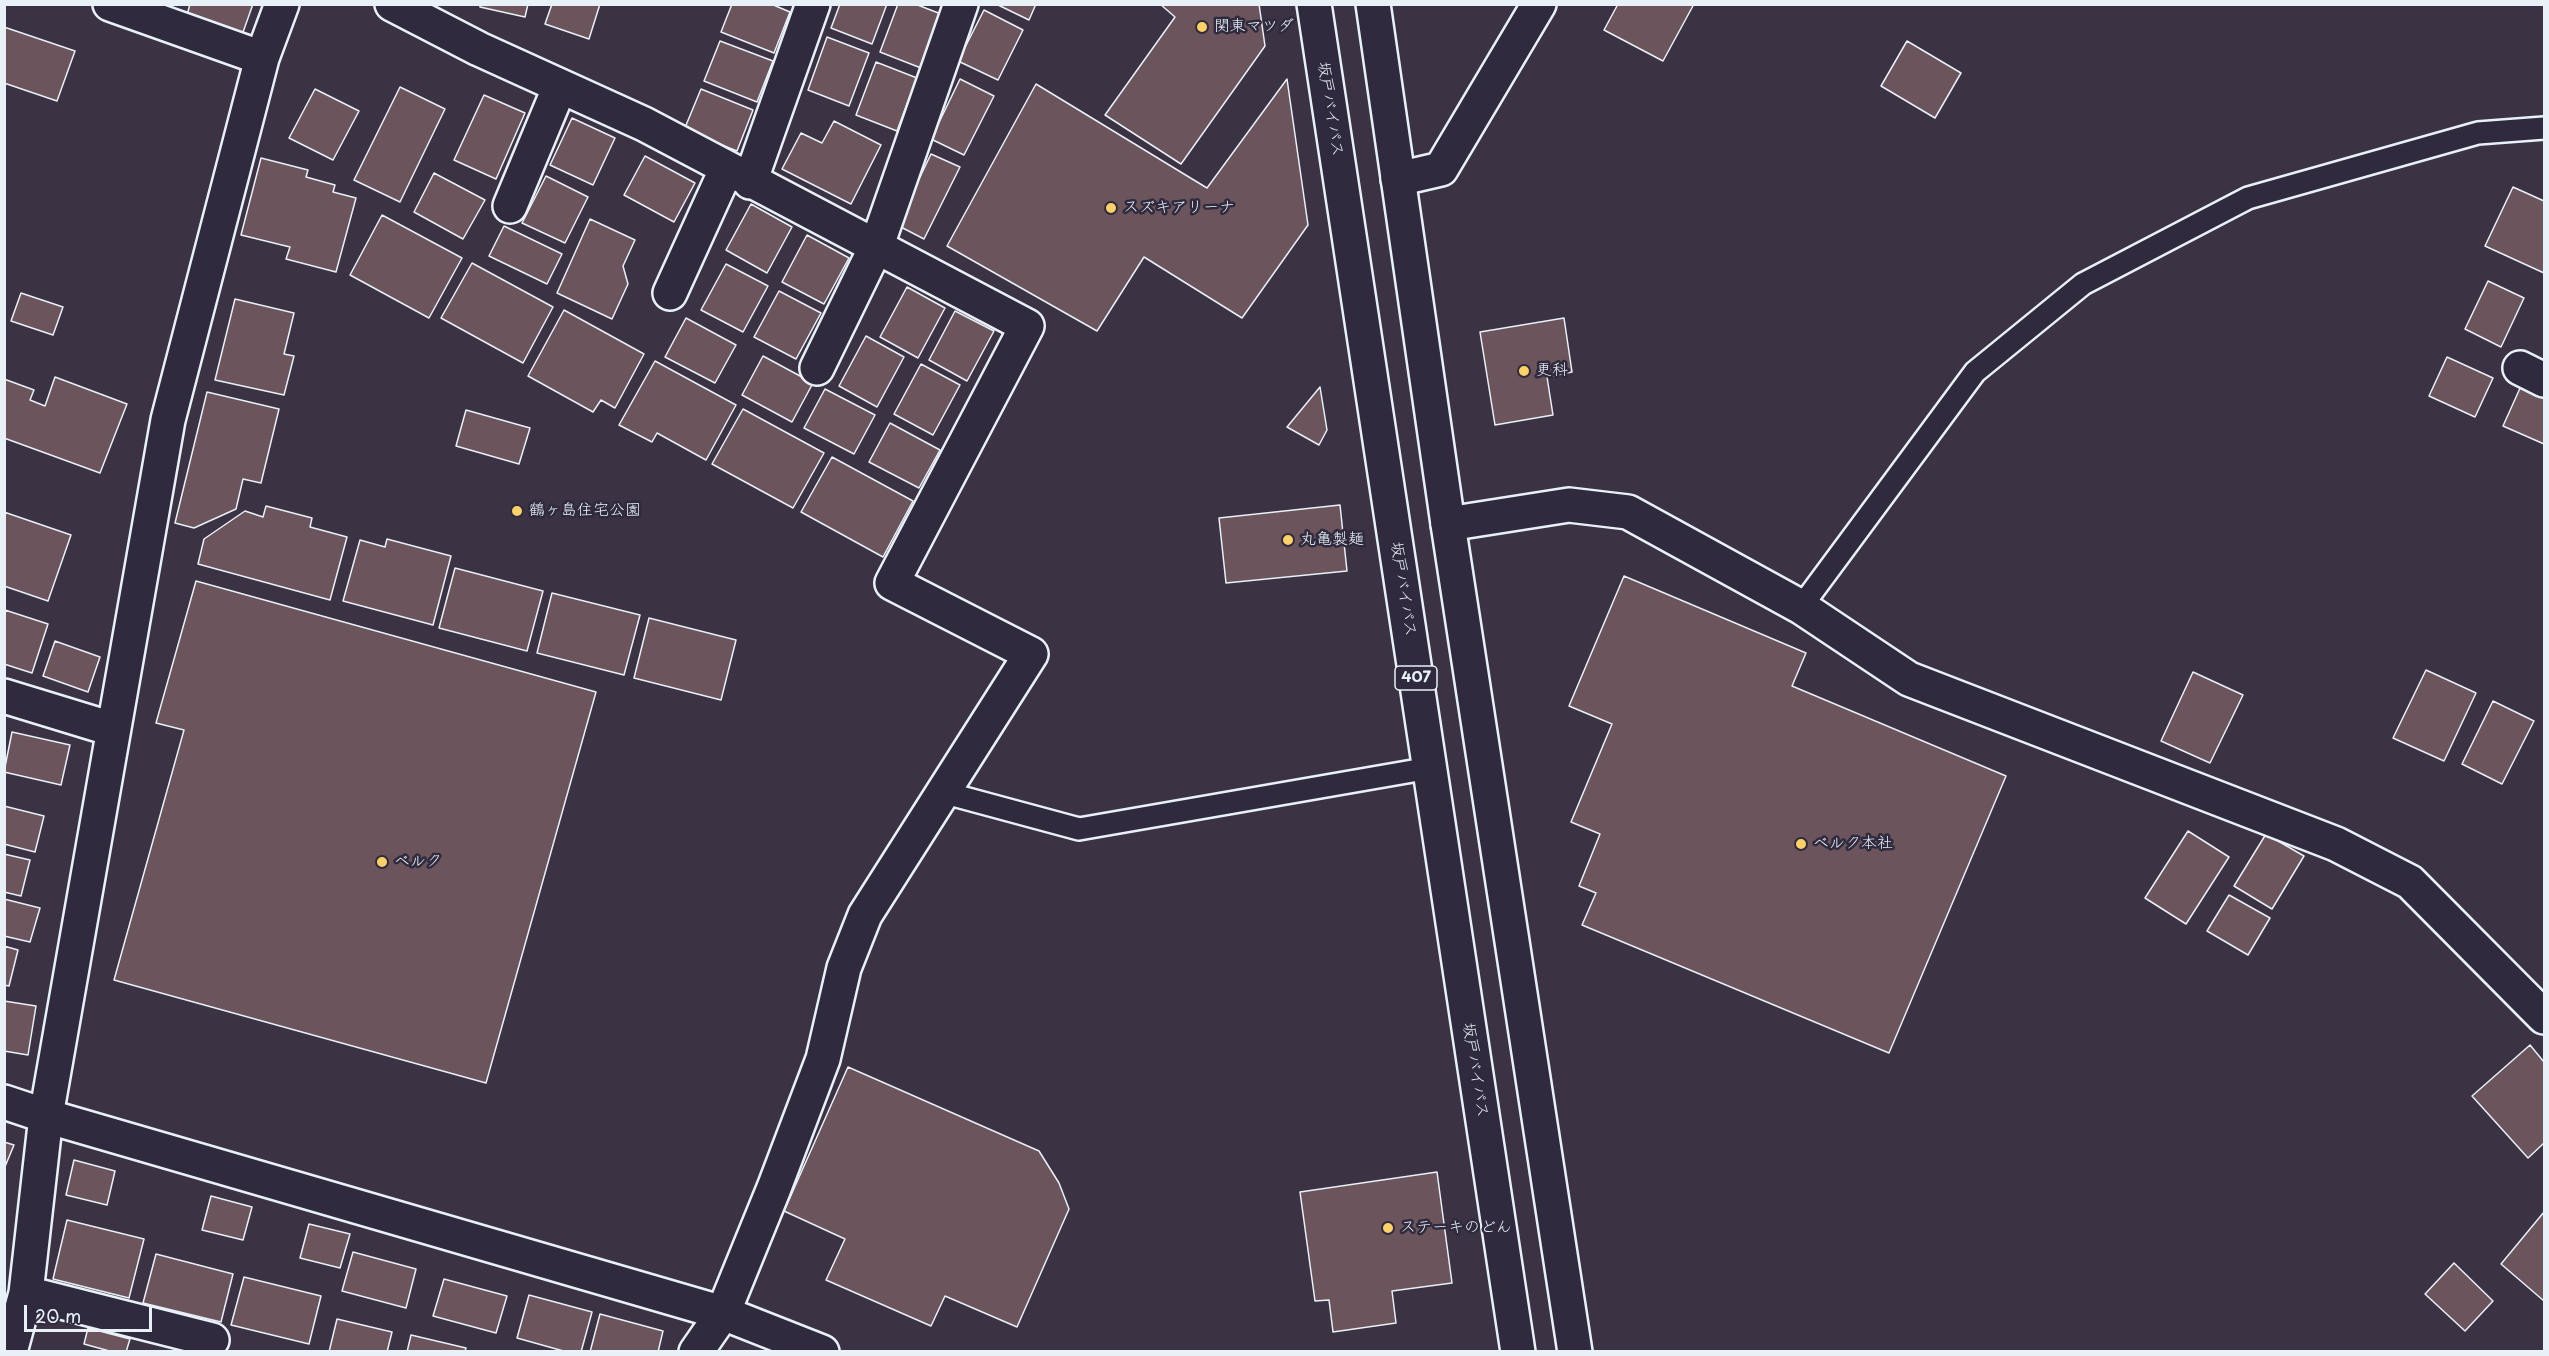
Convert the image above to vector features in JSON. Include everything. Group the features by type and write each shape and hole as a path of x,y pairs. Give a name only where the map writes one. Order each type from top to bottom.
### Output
{"main road":[{"path":"110,4 262,58"},
{"path":"10,1352 26,1293 46,1116 112,729 168,420 262,58 282,4"},
{"path":"392,4 479,49 644,124 738,176 877,245 1027,326 892,583 1031,654 865,915 844,968 823,1059 723,1313 696,1352"},
{"path":"670,293 738,176 813,4"},
{"path":"817,368 877,245 961,4"},
{"name":"坂戸バイパス","path":"1314,4 1518,1352"},
{"path":"1373,4 1448,524 1575,1352"},
{"path":"1398,179 1441,169 1539,4"},
{"path":"510,206 560,86"},
{"path":"1448,524 1569,505 1628,512 1801,607 1910,679 2336,844 2410,882 2544,1017"},
{"path":"4,696 112,729"},
{"path":"4,1102 723,1313 822,1352"},
{"path":"26,1293 212,1340"}],"lane":[{"path":"1801,607 1976,372 2083,284 2248,198 2478,133 2544,128"},
{"path":"942,792 1079,829 1430,768"}],"building":[{"path":"190,4 253,4 242,35 187,15"},
{"path":"480,4 528,4 525,17 480,7"},
{"path":"552,4 600,4 589,39 545,24"},
{"path":"732,4 771,4 790,12 774,53 721,32"},
{"path":"840,4 887,4 872,44 831,28"},
{"path":"898,4 915,4 941,14 921,68 880,52"},
{"path":"996,4 1036,4 1029,20"},
{"path":"1160,4 1259,4 1265,46 1181,164 1105,115 1175,17"},
{"path":"1618,4 1694,4 1663,61 1604,30"},
{"path":"984,10 1023,30 998,80 958,61"},
{"path":"4,27 75,51 57,101 4,83"},
{"path":"827,37 869,53 849,106 808,90"},
{"path":"720,41 773,61 757,102 704,81"},
{"path":"1907,41 1961,73 1935,118 1881,86"},
{"path":"876,62 917,78 897,131 856,115"},
{"path":"960,79 994,96 964,155 931,139"},
{"path":"1287,79 1308,225 1242,318 1144,257 1097,331 947,246 1036,84 1207,188"},
{"path":"400,87 445,109 400,202 354,180"},
{"path":"315,89 359,111 333,160 289,138"},
{"path":"701,89 753,110 737,151 684,130"},
{"path":"484,95 525,113 496,179 454,160"},
{"path":"572,118 615,138 593,185 550,165"},
{"path":"834,121 881,145 851,204 782,169 801,133 822,143"},
{"path":"931,154 960,167 924,239 897,225"},
{"path":"645,156 695,183 674,222 624,195"},
{"path":"261,158 308,170 306,177 335,185 333,192 356,198 336,272 286,259 290,247 241,235"},
{"path":"434,173 485,200 463,239 414,212"},
{"path":"546,176 588,197 565,243 522,223"},
{"path":"2513,187 2544,201 2544,273 2485,246"},
{"path":"751,204 792,227 767,273 726,250"},
{"path":"382,215 462,258 429,318 350,275"},
{"path":"590,219 635,240 623,266 628,284 612,319 557,293"},
{"path":"504,226 562,254 547,284 489,256"},
{"path":"807,235 849,258 824,304 782,282"},
{"path":"472,263 553,307 523,363 441,318"},
{"path":"726,264 768,286 743,332 701,310"},
{"path":"2488,281 2524,298 2501,347 2465,329"},
{"path":"907,287 945,308 918,358 880,337"},
{"path":"779,291 821,313 796,359 754,337"},
{"path":"21,293 63,307 53,335 11,321"},
{"path":"235,299 294,313 284,354 294,356 284,395 215,380"},
{"path":"564,310 644,354 615,408 601,400 593,412 528,376"},
{"path":"955,311 994,331 967,381 929,360"},
{"path":"686,318 736,345 715,383 665,357"},
{"path":"1564,318 1572,372 1547,377 1553,415 1495,425 1480,332"},
{"path":"866,336 904,357 877,407 839,386"},
{"path":"763,356 813,383 792,422 742,395"},
{"path":"2447,357 2493,378 2475,417 2429,396"},
{"path":"655,361 736,405 706,460 657,433 652,442 619,425"},
{"path":"921,364 960,385 933,435 894,414"},
{"path":"55,377 127,404 100,473 4,438 4,379 34,390 30,400 45,406"},
{"path":"2521,386 2544,398 2544,444 2503,426"},
{"path":"1320,387 1327,430 1319,445 1287,427"},
{"path":"825,389 875,415 854,454 804,428"},
{"path":"207,392 279,409 261,483 243,479 236,509 194,528 175,523"},
{"path":"743,409 824,453 793,508 712,464"},
{"path":"466,410 530,428 519,464 456,446"},
{"path":"890,423 940,450 919,488 869,462"},
{"path":"832,457 913,501 883,557 801,512"},
{"path":"1340,505 1347,571 1226,583 1219,518"},
{"path":"266,506 312,518 310,527 347,537 330,600 198,564 204,539 245,511 263,517"},
{"path":"4,512 71,535 48,601 4,586"},
{"path":"387,539 451,556 433,625 343,601 360,540 385,547"},
{"path":"455,568 543,591 527,651 439,628"},
{"path":"1624,576 1806,653 1792,686 2006,776 1889,1053 1582,925 1596,893 1579,886 1600,834 1571,822 1612,724 1569,706"},
{"path":"196,581 596,692 486,1083 114,980 184,730 156,723"},
{"path":"552,593 640,615 624,675 537,653"},
{"path":"5,610 48,624 32,673 4,664"},
{"path":"649,618 736,640 721,700 634,678"},
{"path":"55,641 100,657 88,692 43,676"},
{"path":"2426,670 2476,693 2444,761 2393,738"},
{"path":"2193,672 2243,695 2210,763 2161,741"},
{"path":"2493,701 2534,721 2502,784 2462,764"},
{"path":"12,732 70,745 61,785 4,772"},
{"path":"4,806 44,816 35,852 4,844"},
{"path":"2188,831 2229,857 2186,924 2145,898"},
{"path":"2266,834 2304,856 2272,909 2234,886"},
{"path":"4,854 30,860 21,896 4,892"},
{"path":"2229,895 2270,918 2248,955 2207,931"},
{"path":"4,899 40,908 30,942 4,936"},
{"path":"4,946 18,950 9,986 4,985"},
{"path":"4,1001 36,1006 28,1055 4,1051"},
{"path":"2530,1045 2544,1062 2544,1143 2528,1158 2472,1096"},
{"path":"848,1067 1039,1151 1059,1183 1069,1209 1017,1327 945,1296 931,1326 826,1280 845,1239 784,1211"},
{"path":"4,1142 14,1145 4,1169"},
{"path":"74,1160 115,1171 107,1205 66,1195"},
{"path":"1437,1172 1452,1283 1392,1291 1396,1323 1333,1332 1329,1300 1315,1301 1300,1192"},
{"path":"211,1196 252,1207 243,1240 202,1230"},
{"path":"2544,1212 2544,1301 2501,1264"},
{"path":"67,1220 144,1239 129,1298 53,1279"},
{"path":"309,1224 350,1234 340,1268 300,1258"},
{"path":"353,1252 416,1269 406,1308 342,1291"},
{"path":"156,1254 233,1274 221,1322 143,1303"},
{"path":"2454,1263 2493,1301 2465,1331 2425,1294"},
{"path":"244,1277 321,1296 309,1344 231,1325"},
{"path":"444,1279 507,1296 496,1333 433,1316"},
{"path":"529,1295 592,1312 581,1352 567,1352 517,1338"},
{"path":"600,1314 663,1331 658,1352 590,1352"},
{"path":"337,1319 392,1332 387,1352 329,1352"},
{"path":"88,1328 130,1339 126,1352 113,1352 84,1344"},
{"path":"411,1335 466,1348 465,1352 407,1352"}],"place":[{"name":"関東マツダ","path":"1202,27"},
{"name":"スズキアリーナ","path":"1111,208"},
{"name":"更科","path":"1524,371"},
{"name":"鶴ヶ島住宅公園","path":"517,511"},
{"name":"丸亀製麺","path":"1288,540"},
{"name":"ベルク本社","path":"1801,844"},
{"name":"ベルク","path":"382,862"},
{"name":"ステーキのどん","path":"1388,1228"}]}
